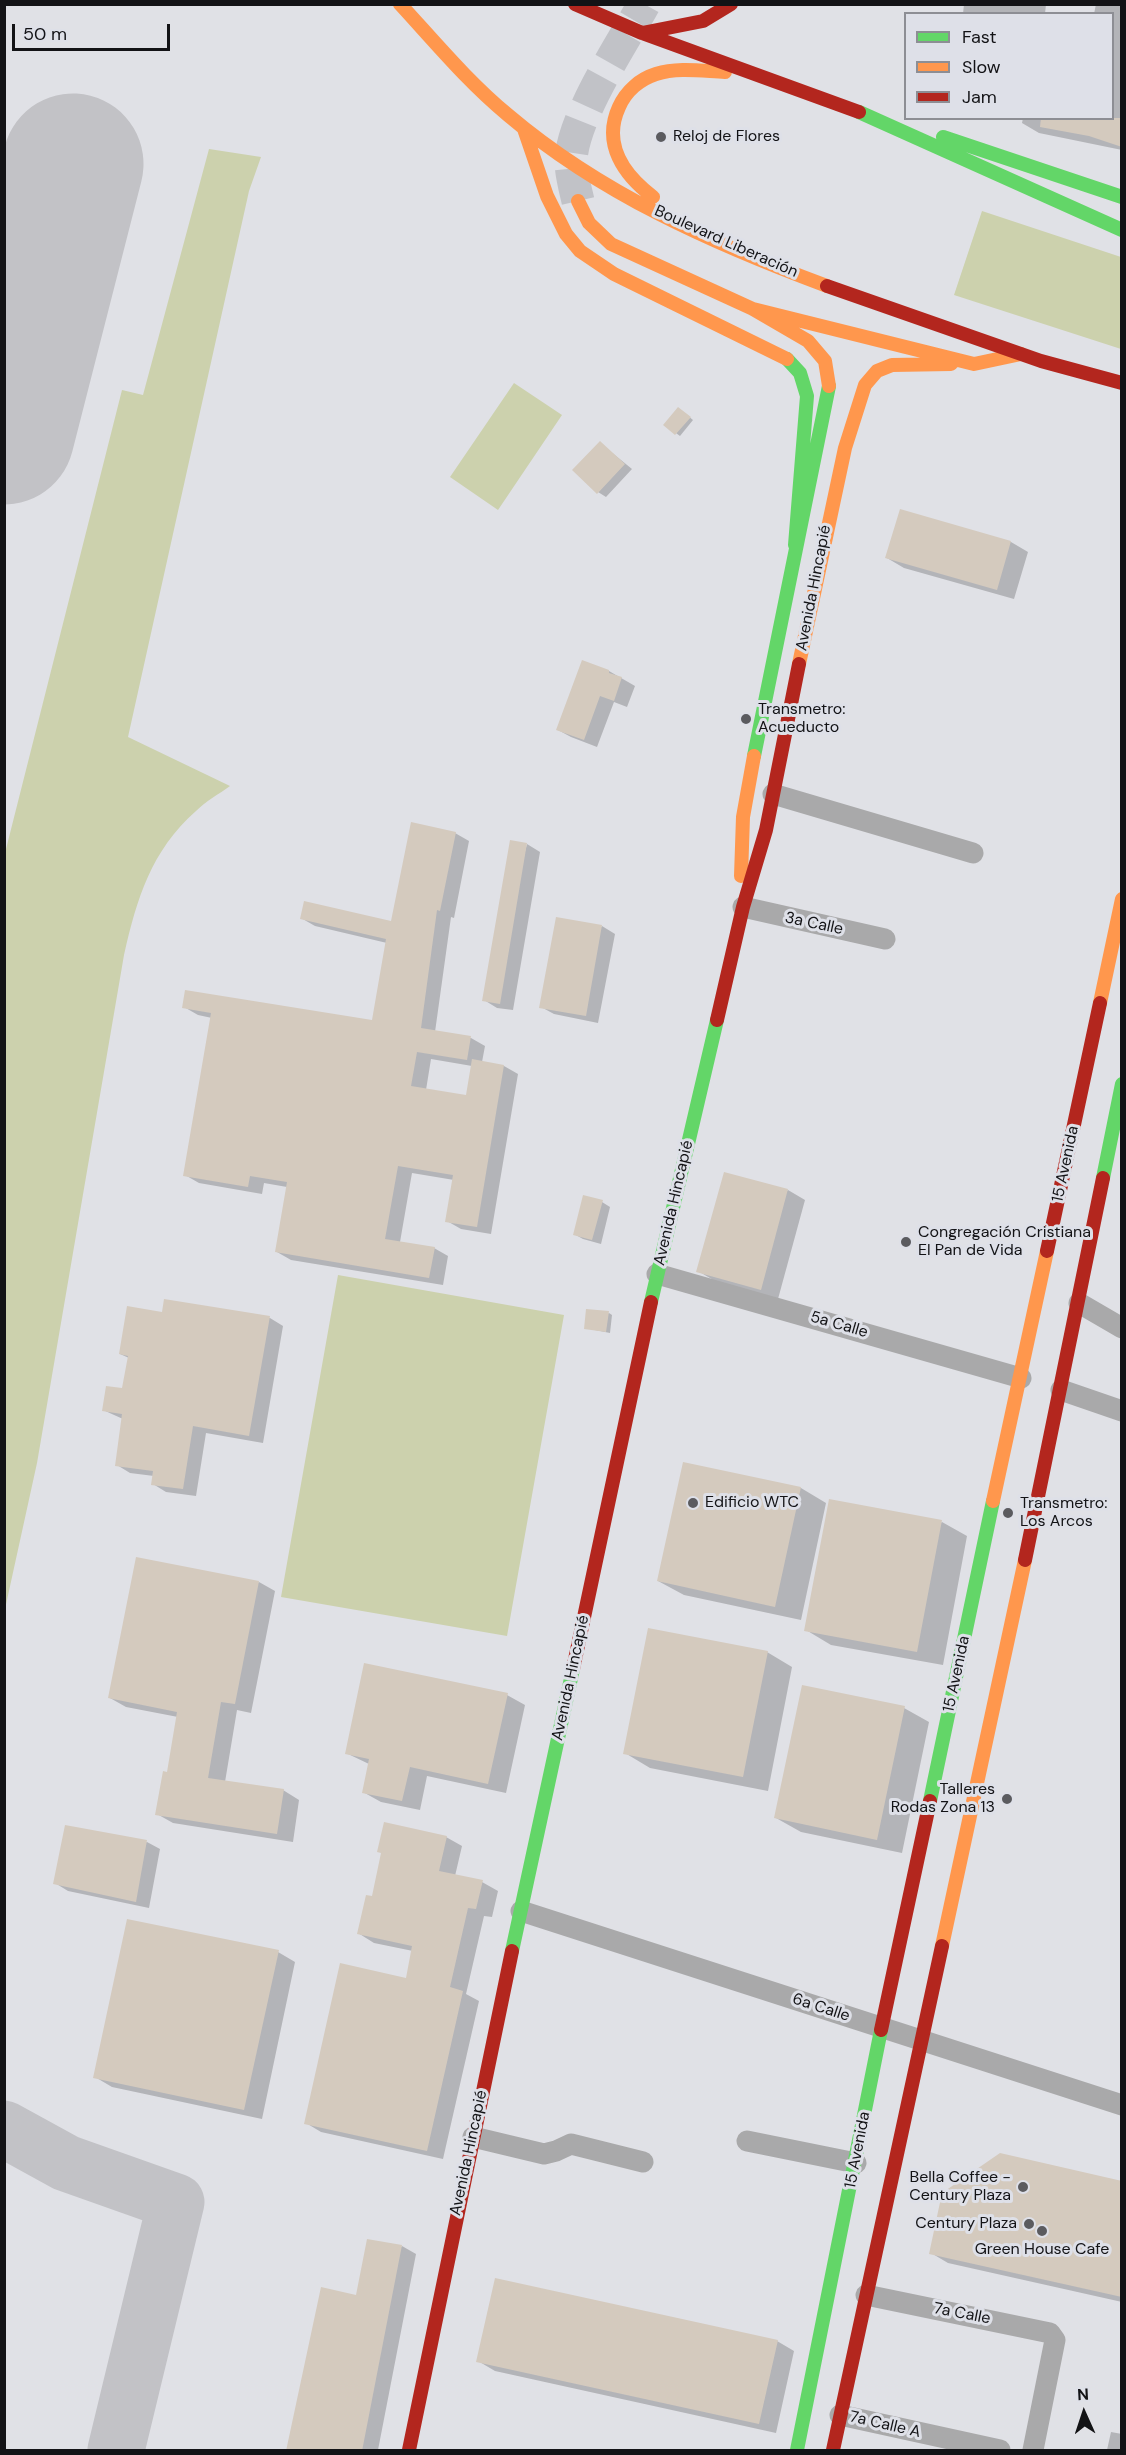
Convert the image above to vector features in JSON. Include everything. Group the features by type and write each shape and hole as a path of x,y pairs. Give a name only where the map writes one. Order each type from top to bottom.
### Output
{"main road":[{"name":"Boulevard Liberación","path":"400,4 466,78 524,129 601,181 646,207 780,268 921,320 1117,383"},
{"path":"575,4 642,33 848,107 1122,197"},
{"path":"642,33 703,21 731,4"},
{"path":"716,240 650,195 630,177 617,157 611,127 618,107 630,90 657,74 681,71 757,74"},
{"path":"848,107 1122,230"},
{"path":"524,129 549,202 571,241 580,251 602,268 783,356 798,368 804,379 807,396 795,544"},
{"path":"578,201 589,223 611,244 753,309 974,364 1023,354"},
{"name":"Avenida Hincapié","path":"742,907 740,855 742,818 795,544 829,393 830,375 825,361 808,341 753,309"},
{"name":"Avenida Hincapié","path":"409,2451 473,2137 657,1274 742,907 766,830 834,494 865,385 877,371 892,365 974,364"},
{"path":"1117,383 1122,392"},
{"name":"15 Avenida","path":"797,2451 881,2028 1122,898"},
{"path":"833,2451 1061,1390 1122,1084"}],"street":[{"path":"773,794 973,853"},
{"name":"3a Calle","path":"742,907 885,939"},
{"name":"5a Calle","path":"657,1274 1021,1378"},
{"path":"1079,1303 1122,1328"},
{"path":"1061,1390 1122,1411"},
{"name":"6a Calle","path":"521,1911 1122,2105"},
{"path":"473,2137 544,2154 571,2144 643,2162"},
{"path":"747,2141 856,2163"},
{"name":"7a Calle","path":"866,2295 1050,2333 1055,2340 1033,2451"},
{"name":"7a Calle A","path":"840,2415 1000,2451"}],"green space":[{"path":"209,149 261,157 249,191 128,737 230,786 200,807 168,842 148,877 134,914 124,955 37,1463 5,1609 5,853 122,390 143,395"},
{"path":"982,211 1121,257 1121,349 954,295"},
{"path":"514,383 562,415 498,510 450,477"},
{"path":"338,1275 564,1315 507,1636 281,1597"}],"building":[{"path":"1114,118 1122,118 1122,147 1089,136 1040,127 1041,120 1114,120"},
{"path":"678,407 691,417 675,435 663,425"},
{"path":"600,441 625,464 597,494 572,470"},
{"path":"900,509 1011,541 997,590 885,558"},
{"path":"582,660 622,677 614,701 600,696 584,740 556,730"},
{"path":"411,822 456,832 440,911 437,910 421,1028 471,1036 467,1060 417,1052 411,1086 466,1095 472,1059 504,1065 477,1227 445,1222 453,1175 398,1166 385,1239 435,1247 429,1278 275,1252 287,1182 250,1176 248,1187 183,1176 211,1013 182,1008 185,990 372,1020 386,939 300,919 304,901 391,921"},
{"path":"510,840 527,843 500,1004 482,1001"},
{"path":"556,917 602,925 586,1016 539,1008"},
{"path":"724,1172 788,1189 761,1290 696,1272"},
{"path":"583,1195 603,1200 592,1240 573,1235"},
{"path":"164,1299 270,1316 249,1436 193,1426 183,1489 151,1485 153,1471 115,1466 122,1414 102,1411 106,1386 122,1388 128,1356 119,1354 127,1306 162,1312"},
{"path":"586,1309 609,1311 606,1332 584,1329"},
{"path":"683,1462 801,1487 775,1607 657,1581"},
{"path":"829,1499 942,1520 917,1652 804,1631"},
{"path":"136,1557 259,1581 235,1704 221,1702 208,1778 284,1789 277,1834 155,1815 163,1771 167,1772 177,1712 108,1698"},
{"path":"648,1628 768,1651 743,1777 623,1754"},
{"path":"364,1663 508,1693 488,1784 410,1767 402,1801 362,1793 369,1759 345,1754"},
{"path":"802,1685 905,1706 877,1840 774,1818"},
{"path":"384,1822 447,1836 439,1871 483,1880 476,1909 468,1908 450,1987 463,1991 427,2151 304,2124 340,1963 406,1978 412,1946 357,1934 366,1895 372,1896 381,1853 377,1852"},
{"path":"65,1825 147,1840 136,1902 53,1884"},
{"path":"127,1919 279,1950 244,2110 93,2078"},
{"name":"Century Plaza","path":"1000,2153 1122,2181 1122,2297 929,2254 942,2193"},
{"path":"367,2239 402,2245 362,2451 286,2451 321,2287 356,2295"},
{"path":"495,2278 778,2340 759,2424 476,2362"}],"taxiway":[{"path":"4,260 18,275 34,318"},
{"path":"4,2129 66,2163 176,2202 116,2450"}],"runway":[{"path":"4,434 73,164"}],"tunnel":[{"path":"578,201 571,160 580,123 600,81 644,4"}],"traffic: fast":[{"path":"859,112 1122,230"},
{"path":"943,137 1122,197"},
{"path":"787,359 800,373 807,396 795,545"},
{"path":"754,756 829,386"},
{"path":"651,1302 717,1020"},
{"path":"1103,1178 1122,1084"},
{"path":"930,1801 993,1501"},
{"path":"512,1951 573,1669"},
{"path":"797,2450 881,2030"}],"traffic: slow":[{"path":"400,4 493,102 581,169 620,193 701,234 827,286"},
{"path":"653,197 625,169 615,146 614,121 622,101 634,86 656,74 681,70 725,72"},
{"path":"524,129 547,196 566,234 580,251 614,274 787,359"},
{"path":"578,201 589,223 611,244 753,309 808,341 825,361 829,386"},
{"path":"753,309 974,364 1021,354"},
{"path":"799,664 845,448 865,385 877,371 892,365 951,364"},
{"path":"741,876 743,817 754,756"},
{"path":"1100,1003 1122,899"},
{"path":"993,1501 1047,1251"},
{"path":"942,1946 1025,1560"}],"traffic: jam":[{"path":"575,4 642,33 859,112"},
{"path":"642,33 703,21 731,4"},
{"path":"827,286 1041,361 1122,383"},
{"path":"717,1020 743,907 766,830 799,664"},
{"path":"1047,1251 1100,1003"},
{"path":"1025,1560 1103,1178"},
{"path":"573,1669 651,1302"},
{"path":"881,2030 930,1801"},
{"path":"833,2450 942,1946"},
{"path":"409,2450 512,1951"}],"place":[{"name":"Reloj de Flores","path":"661,137"},
{"name":"Transmetro: Acueducto","path":"746,719"},
{"name":"Congregación Cristiana El Pan de Vida","path":"906,1242"},
{"name":"Edificio WTC","path":"693,1503"},
{"name":"Transmetro: Los Arcos","path":"1008,1513"},
{"name":"Talleres Rodas Zona 13","path":"1007,1799"},
{"name":"Bella Coffee - Century Plaza","path":"1023,2187"},
{"name":"Century Plaza","path":"1029,2224"},
{"name":"Green House Cafe","path":"1042,2231"}]}
